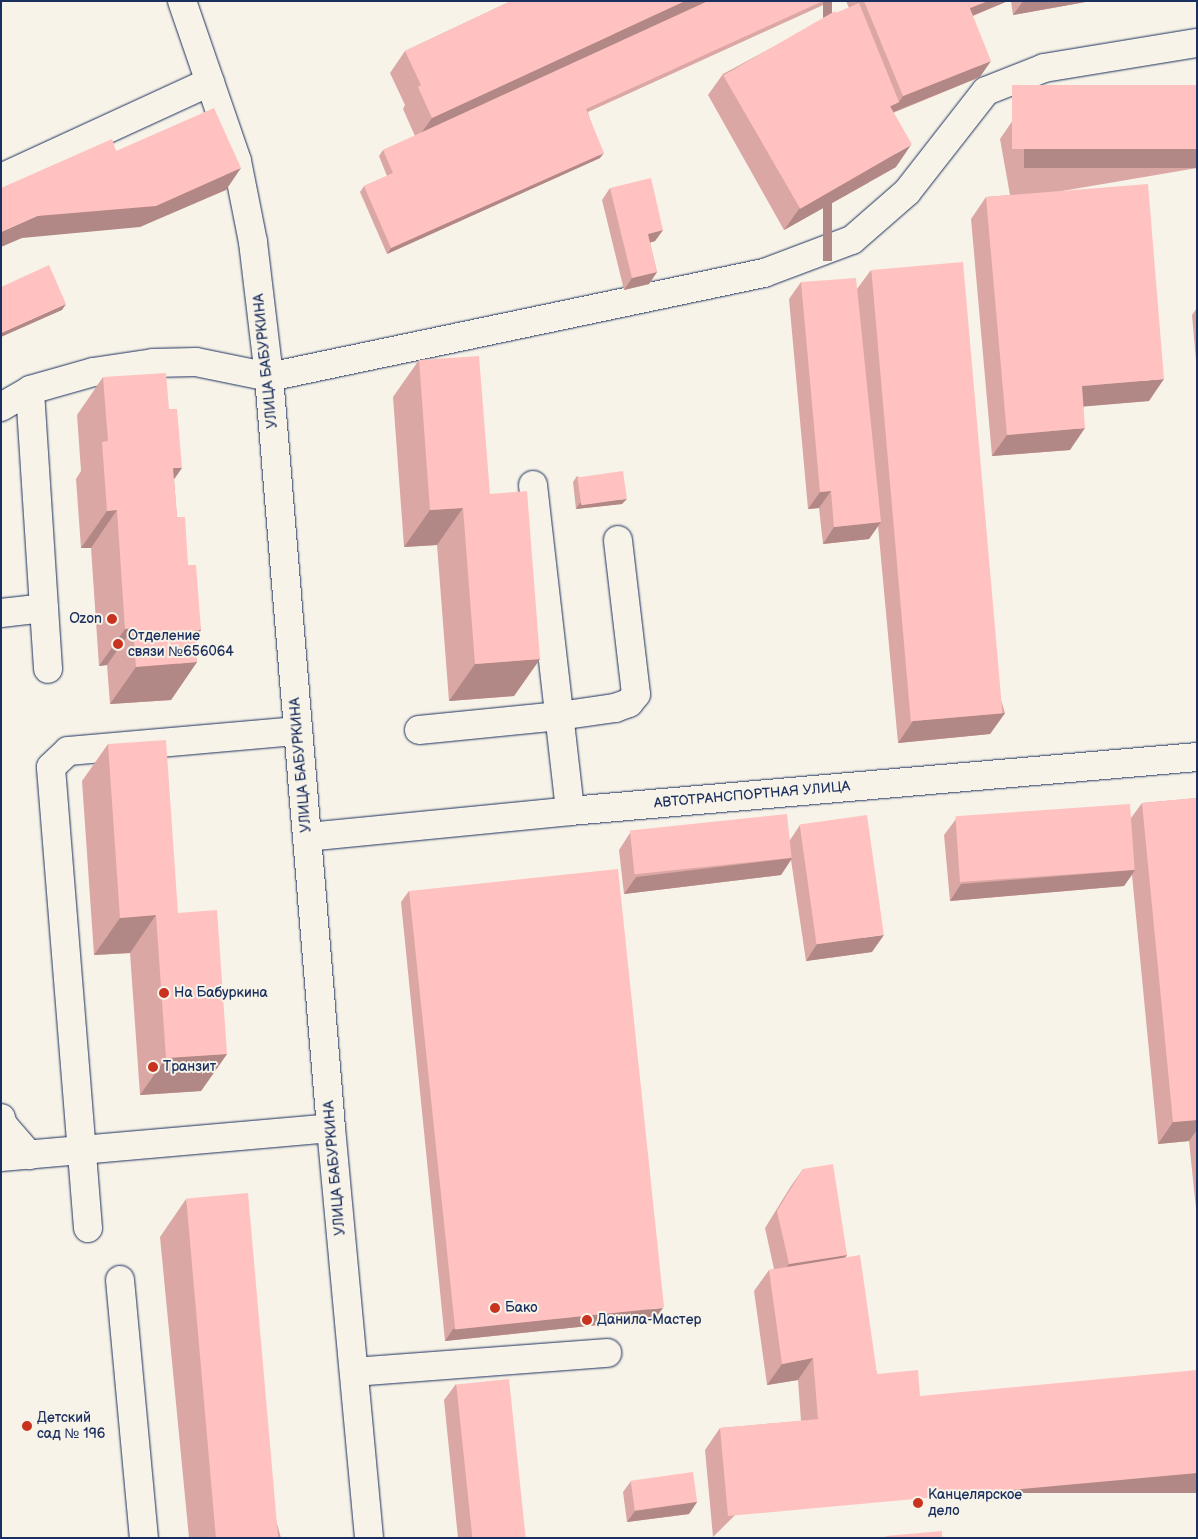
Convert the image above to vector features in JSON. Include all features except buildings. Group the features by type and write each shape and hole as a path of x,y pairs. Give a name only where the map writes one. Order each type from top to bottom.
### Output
{"street":[{"name":"УЛИЦА БАБУРКИНА","path":"182,1 238,161 253,242 269,377 331,1128 369,1538"},
{"path":"1,407 30,390 93,372 153,363 196,362 236,368 269,377 764,273 852,240 907,192 986,91 1044,68 1197,43"},
{"path":"1,178 210,82"},
{"path":"30,390 48,669"},
{"path":"533,485 570,811"},
{"path":"419,730 559,716 614,708 629,703 636,694 618,540"},
{"path":"1,613 44,608"},
{"path":"88,1228 51,767 68,751 298,731"},
{"name":"АВТОТРАНСПОРТНАЯ УЛИЦА","path":"307,837 570,811 1197,757"},
{"path":"1,1118 3,1125 29,1155"},
{"path":"1,1157 331,1128"},
{"path":"120,1280 144,1538"},
{"path":"354,1372 607,1353"}],"place":[{"name":"Ozon","path":"112,619"},
{"name":"Отделение связи №656064","path":"118,644"},
{"name":"На Бабуркина","path":"164,993"},
{"name":"Транзит","path":"153,1067"},
{"name":"Бако","path":"495,1308"},
{"name":"Данила-Мастер","path":"587,1320"},
{"name":"Детский сад № 196","path":"27,1426"},
{"name":"Канцелярское дело","path":"918,1503"}]}
